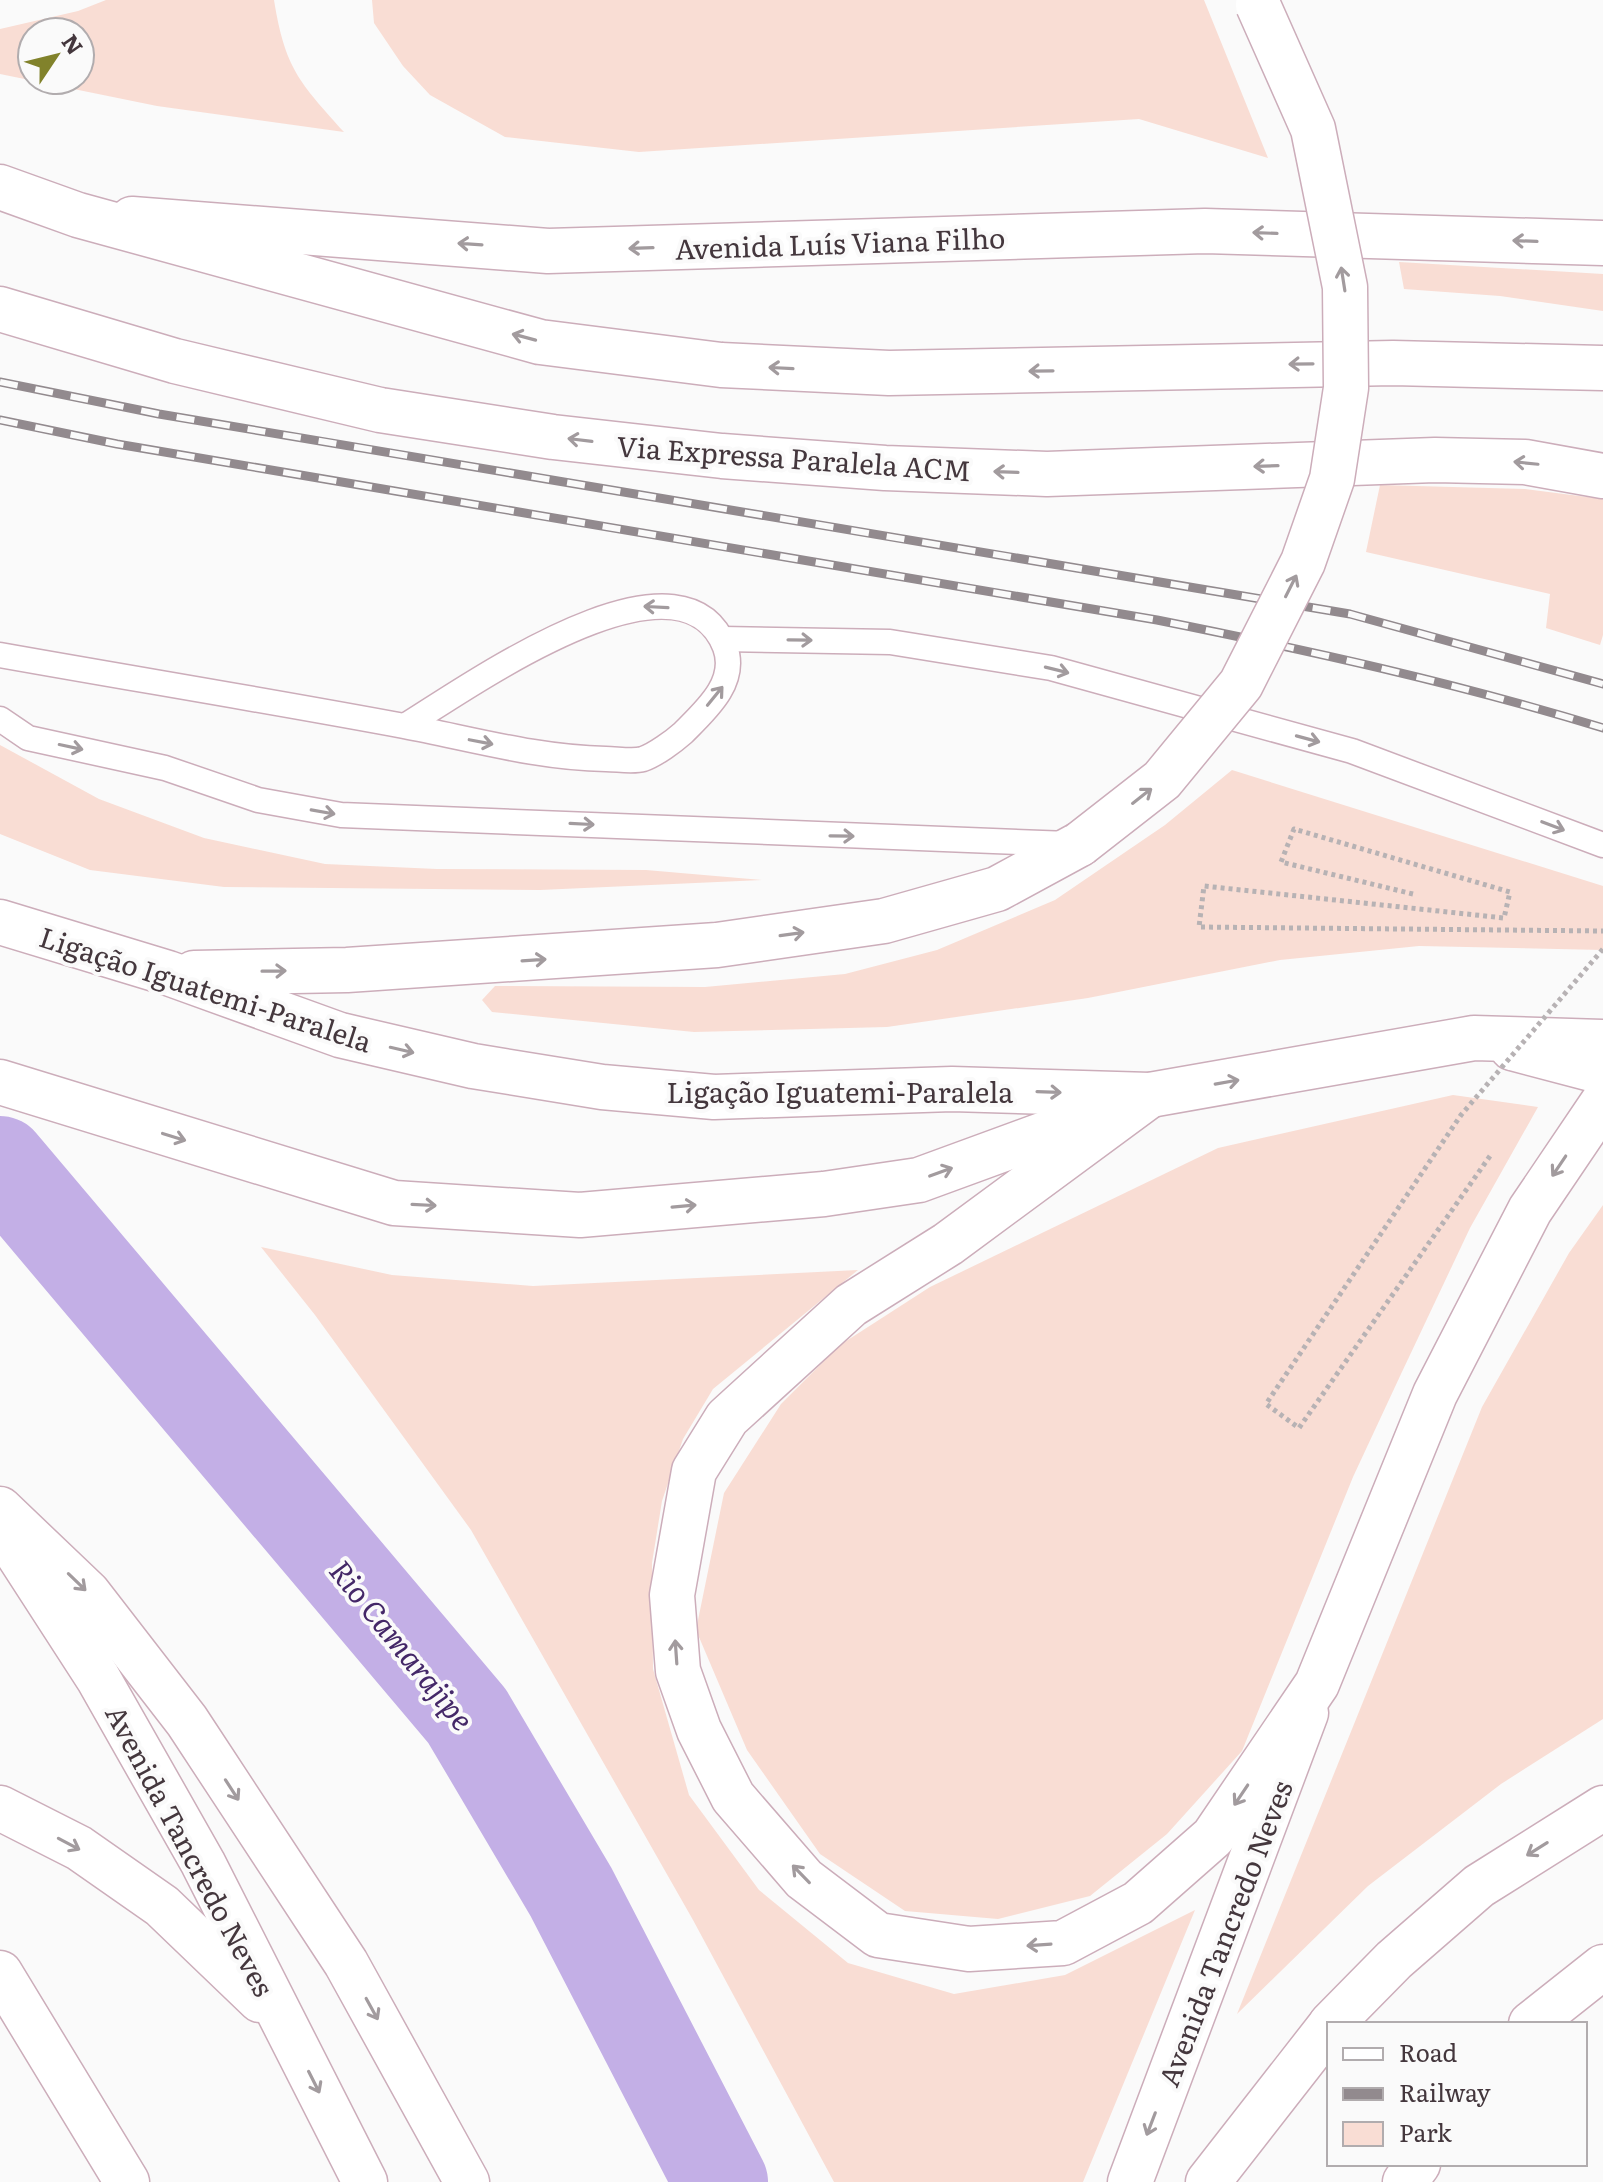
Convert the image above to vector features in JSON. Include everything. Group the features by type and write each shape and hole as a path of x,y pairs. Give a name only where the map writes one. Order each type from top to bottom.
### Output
{"main road":[{"path":"168,973 347,970 717,945 884,921 997,889 1080,844 1162,780 1241,684 1303,562 1332,479 1346,388 1345,287 1313,129 1256,2"},
{"path":"0,187 78,215 540,342 721,365 889,373 1393,363 1603,368"},
{"name":"Avenida Luís Viana Filho","path":"78,215 548,251 1205,231 1603,243"},
{"name":"Via Expressa Paralela ACM","path":"0,309 175,361 380,410 553,437 722,456 885,468 1047,474 1435,460 1525,462 1603,476"},
{"path":"1393,363 1550,381 1603,394"},
{"name":"Ligação Iguatemi-Paralela","path":"0,922 168,973 340,1035 473,1066 602,1087 714,1097 952,1089 1150,1095 1474,1038 1603,1042"},
{"path":"1474,1038 1603,1072"},
{"path":"0,1082 394,1203 580,1215 824,1194 919,1180 1150,1095"},
{"path":"1150,1095 948,1244 851,1305 727,1418 694,1471 672,1595 678,1671 699,1730 733,1797 804,1879 878,1935 969,1949 1063,1943 1138,1903 1213,1837 1317,1684 1435,1394 1530,1210 1603,1102"},
{"path":"0,1509 88,1593 187,1721 346,1963 467,2182"},
{"name":"Avenida Tancredo Neves","path":"0,1527 106,1692 203,1863 365,2182"},
{"name":"Avenida Tancredo Neves","path":"1130,2182 1317,1684"},
{"path":"1333,2022 1394,1960 1479,1886 1603,1808"},
{"path":"1,1809 79,1848 162,1906 284,2023"},
{"path":"1534,2022 1603,1967"},
{"path":"0,1973 127,2182"},
{"path":"1208,2182 1327,2029"}],"lane":[{"path":"0,655 405,726 562,758 642,759 680,736 721,690 730,659 722,639 709,622 688,609 643,607 586,621 405,726"},
{"path":"722,639 890,642 1051,668 1352,751 1603,845"},
{"path":"0,719 28,738 165,768 258,800 341,815 1080,844"}],"path":[{"path":"1413,894 1281,862 1294,829 1510,892 1504,918 1204,886 1199,927 1603,931"},
{"path":"1490,1156 1299,1428 1266,1404 1461,1115 1603,949"}],"green space":[{"path":"106,0 274,0 283,42 296,73 344,132 157,106 96,94 96,16 56,16"},
{"path":"372,0 1204,0 1268,158 1139,119 639,152 505,137 430,95 403,66 374,23"},
{"path":"16,25 16,77 0,74 0,29"},
{"path":"1399,262 1603,274 1603,311 1500,296 1404,289"},
{"path":"1380,485 1525,489 1603,499 1603,635 1600,645 1546,628 1550,594 1366,552"},
{"path":"0,745 99,799 204,838 325,864 437,869 646,870 762,880 540,890 224,887 90,870 0,834"},
{"path":"1232,770 1603,886 1603,950 1419,946 1280,960 1088,998 887,1027 694,1032 492,1012 482,1000 495,986 705,987 845,974 937,950 1055,900 1165,825"},
{"path":"1453,1095 1538,1107 1470,1228 1353,1477 1242,1751 1167,1834 1090,1896 998,1919 905,1911 820,1854 747,1750 696,1630 724,1493 781,1404 840,1345 930,1287 1218,1148"},
{"path":"1603,1205 1603,1719 1501,1784 1368,1886 1237,2014 1482,1407 1569,1253"},
{"path":"261,1247 392,1275 533,1286 858,1270 713,1389 683,1439 662,1501 652,1563 653,1669 689,1795 759,1890 848,1963 954,1994 1065,1975 1195,1910 1083,2182 834,2182 693,1920 471,1530 315,1315"}],"waterway":[{"name":"Rio Camarajipe","path":"0,1163 467,1716 571,1892 721,2182"}],"railway":[{"path":"0,382 159,414 1350,614 1603,684"},
{"path":"0,420 117,444 1157,620 1382,668 1603,728"}]}
